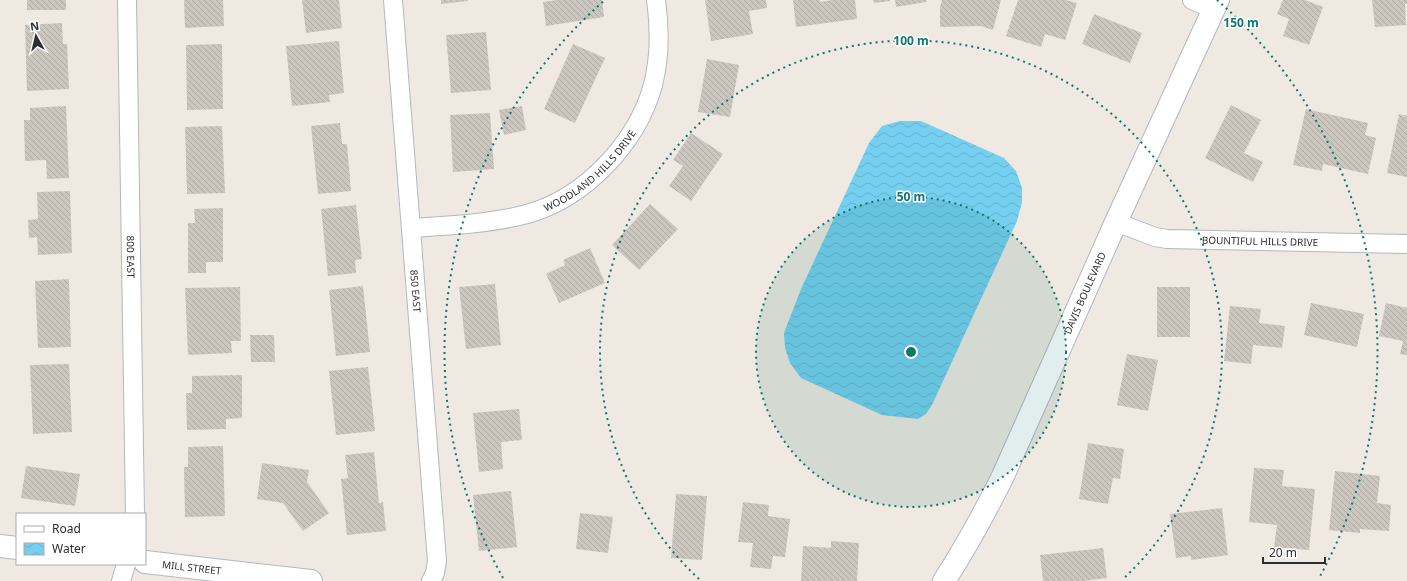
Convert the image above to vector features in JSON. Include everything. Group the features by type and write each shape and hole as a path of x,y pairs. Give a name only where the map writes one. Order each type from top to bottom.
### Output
{"street":[{"name":"800 EAST","path":"127,0 135,513"},
{"name":"850 EAST","path":"393,0 437,561 435,573 431,581"},
{"name":"WOODLAND HILLS DRIVE","path":"412,228 491,221 528,214 563,199 580,189 595,177 620,148 638,120 650,92 657,61 659,37 656,0"},
{"path":"1192,0 1216,5"},
{"name":"DAVIS BOULEVARD","path":"944,581 962,554 999,482 1216,5"},
{"name":"BOUNTIFUL HILLS DRIVE","path":"1116,222 1156,237 1167,239 1407,244"},
{"path":"0,546 16,548"},
{"name":"MILL STREET","path":"146,562 311,581"},
{"path":"121,581 126,565"}],"water":[{"path":"900,121 921,121 1004,158 1016,171 1022,188 1022,202 1017,221 932,405 926,414 918,419 882,415 801,378 790,363 785,348 784,333 801,289 869,143 882,126"}],"building":[{"path":"27,0 66,0 66,10 27,10"},
{"path":"184,0 223,0 224,26 185,28"},
{"path":"302,0 339,0 342,28 306,33"},
{"path":"441,0 468,0 468,1 441,4"},
{"path":"557,0 602,0 604,17 546,26 543,2"},
{"path":"705,0 766,0 767,8 749,11 753,34 711,41"},
{"path":"793,0 820,0 820,2 832,0 855,0 857,19 796,27"},
{"path":"873,0 890,0 890,1 874,3"},
{"path":"895,0 926,0 926,2 896,7"},
{"path":"942,0 1001,0 993,30 981,26 940,27 940,7"},
{"path":"1018,0 1066,0 1077,3 1065,40 1045,34 1041,47 1006,36"},
{"path":"1283,0 1305,0 1323,7 1309,45 1283,36 1289,19 1277,14"},
{"path":"1372,0 1407,0 1407,4 1405,4 1406,25 1375,27"},
{"path":"1094,14 1142,33 1130,63 1082,44"},
{"path":"62,23 63,44 67,44 69,89 27,91 25,25"},
{"path":"486,32 491,90 451,93 446,35"},
{"path":"339,41 344,93 329,95 330,102 292,106 286,46"},
{"path":"222,44 223,109 187,110 186,45"},
{"path":"573,44 605,58 575,123 544,109"},
{"path":"707,59 739,65 730,117 698,112"},
{"path":"1231,105 1261,120 1244,153 1263,162 1253,182 1205,158"},
{"path":"66,106 69,178 47,179 46,160 25,161 24,120 30,120 30,108"},
{"path":"522,106 526,130 504,135 499,110"},
{"path":"1306,109 1368,123 1365,135 1376,138 1368,174 1323,164 1322,171 1293,165"},
{"path":"490,113 494,169 453,172 450,115"},
{"path":"1399,114 1407,116 1407,177 1387,173"},
{"path":"340,123 342,144 347,144 351,191 318,194 311,126"},
{"path":"222,126 225,193 187,194 185,127"},
{"path":"691,133 723,154 691,201 669,186 683,166 673,160"},
{"path":"70,191 72,253 38,255 37,237 29,238 28,220 38,219 37,192"},
{"path":"650,204 678,229 639,270 612,245"},
{"path":"356,205 362,259 355,260 356,273 328,276 321,209"},
{"path":"223,208 223,262 206,262 206,273 188,273 188,223 195,223 194,209"},
{"path":"590,248 605,283 559,303 546,274 565,265 563,260"},
{"path":"69,279 71,347 38,348 35,281"},
{"path":"495,284 501,345 466,349 459,287"},
{"path":"363,286 370,352 336,356 329,290"},
{"path":"240,287 241,341 231,341 232,353 188,355 185,288"},
{"path":"1157,287 1190,287 1190,337 1157,337"},
{"path":"1311,303 1364,314 1357,347 1304,335"},
{"path":"1386,303 1407,308 1407,355 1400,354 1403,341 1379,336"},
{"path":"1230,306 1261,309 1259,323 1285,326 1282,348 1253,345 1251,364 1224,361"},
{"path":"250,335 274,335 275,362 251,362"},
{"path":"1127,354 1158,360 1148,411 1117,405"},
{"path":"69,364 72,432 33,434 30,365"},
{"path":"368,367 375,431 336,435 329,371"},
{"path":"242,375 242,418 226,419 226,429 187,430 186,393 192,393 192,376"},
{"path":"519,409 522,440 501,442 503,469 479,472 473,413"},
{"path":"1088,443 1124,449 1120,479 1113,478 1108,504 1079,499"},
{"path":"223,446 225,516 185,517 184,467 188,467 188,447"},
{"path":"374,452 379,503 383,502 386,531 347,535 341,479 348,478 345,455"},
{"path":"262,463 309,470 307,482 329,513 303,531 283,503 257,499"},
{"path":"26,466 80,474 75,506 21,498"},
{"path":"1254,468 1284,470 1282,486 1315,489 1309,550 1274,547 1277,525 1249,522"},
{"path":"1335,471 1380,476 1377,503 1391,505 1389,531 1360,529 1360,533 1329,530"},
{"path":"511,491 517,547 479,551 473,495"},
{"path":"676,494 707,496 702,560 671,558"},
{"path":"743,502 769,505 768,516 790,519 785,557 773,556 771,569 750,567 753,543 738,542"},
{"path":"1222,508 1228,555 1191,560 1191,556 1176,558 1170,514"},
{"path":"580,513 613,517 608,553 576,549"},
{"path":"831,541 859,543 857,581 801,581 803,546 831,548"},
{"path":"1103,548 1107,578 1083,581 1043,581 1040,555"}]}
